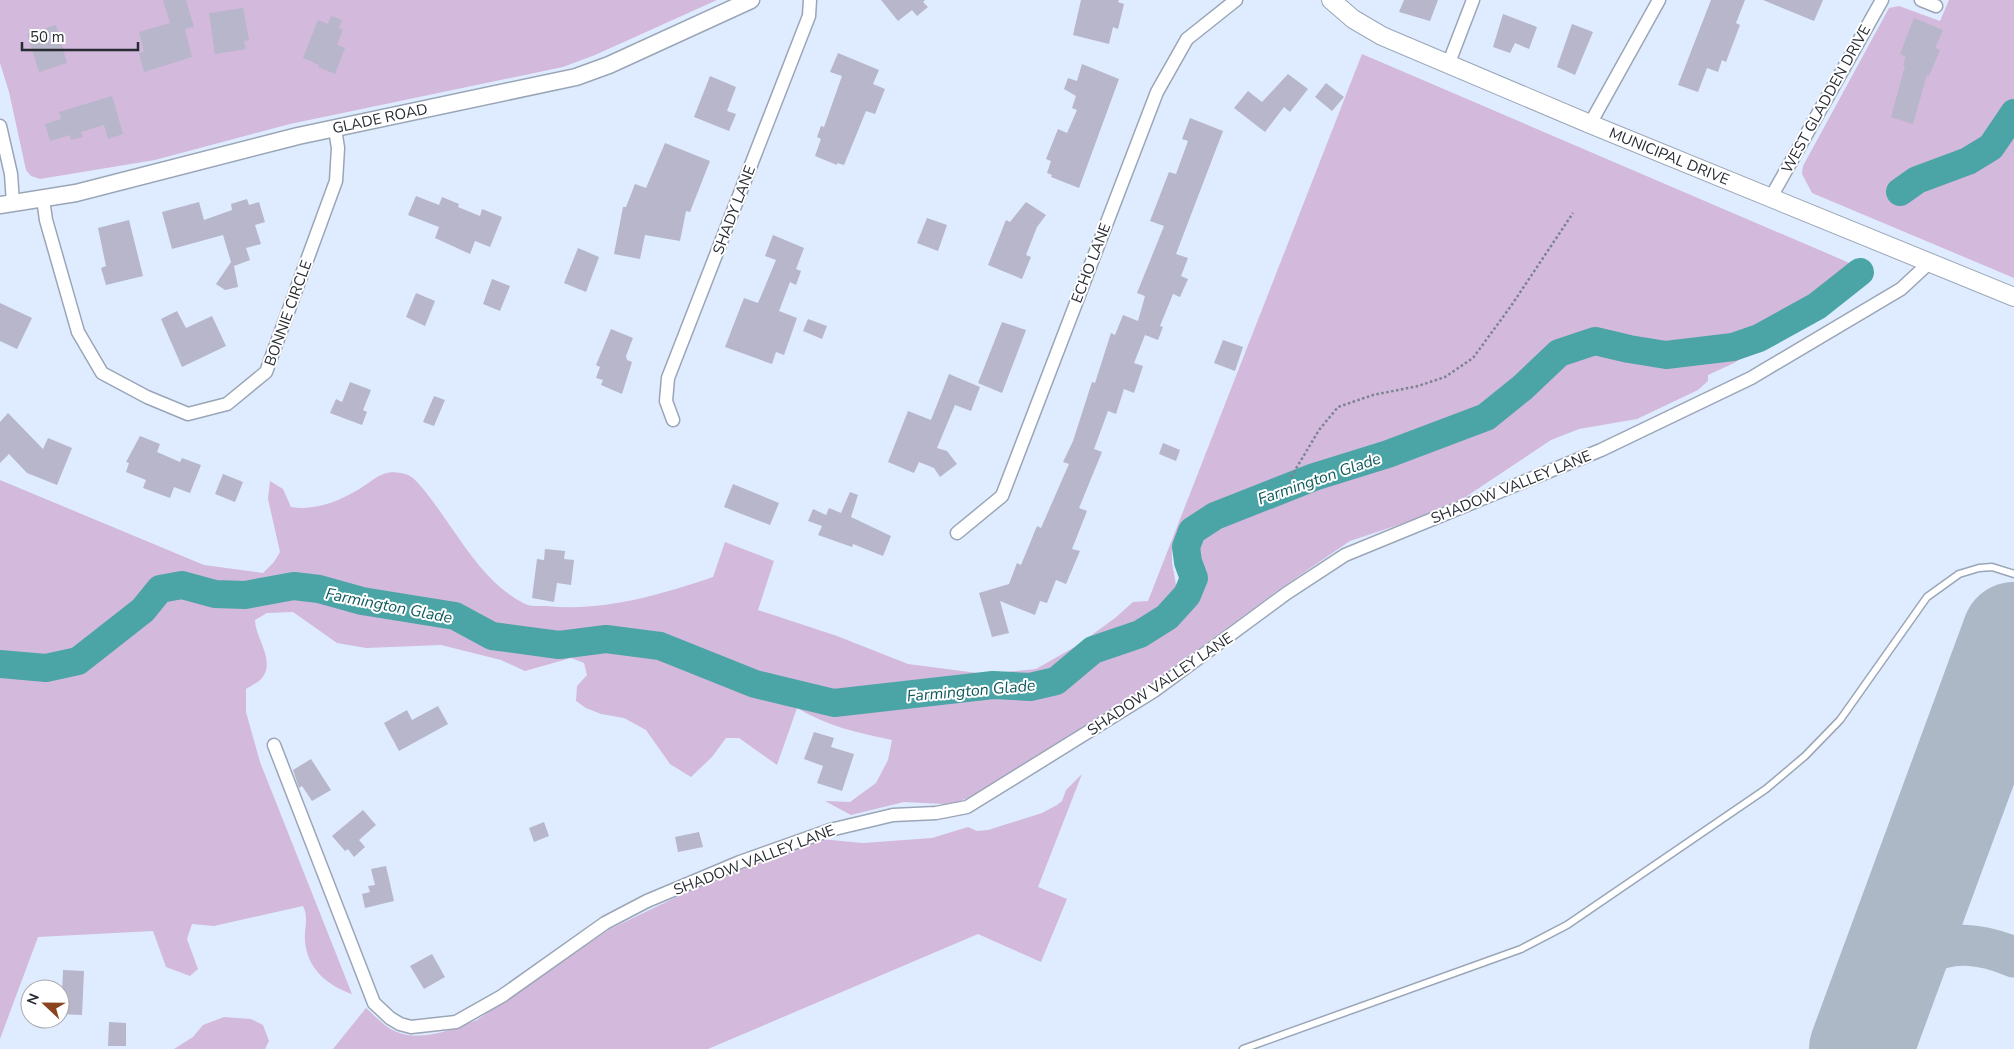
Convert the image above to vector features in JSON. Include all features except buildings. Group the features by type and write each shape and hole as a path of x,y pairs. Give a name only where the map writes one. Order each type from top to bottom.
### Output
{"main road":[{"name":"MUNICIPAL DRIVE","path":"1331,0 1353,19 1382,36 1448,65 1770,199 2014,297"}],"street":[{"name":"GLADE ROAD","path":"6,204 76,194 335,129 576,77 609,65 750,0"},
{"name":"SHADY LANE","path":"674,420 666,401 668,378 810,16 810,0"},
{"name":"ECHO LANE","path":"957,533 1002,496 1157,92 1187,39 1236,0"},
{"path":"1448,65 1473,0"},
{"path":"1590,124 1660,0"},
{"name":"WEST GLADDEN DRIVE","path":"1770,199 1882,0"},
{"path":"1920,0 1936,6"},
{"path":"0,126 11,174 6,204"},
{"name":"BONNIE CIRCLE","path":"43,200 46,220 78,332 102,373 147,397 188,414 227,404 266,372 336,182 338,148 335,129"},
{"name":"SHADOW VALLEY LANE","path":"274,745 374,1003 390,1018 405,1026 421,1028 456,1022 502,996 605,923 648,901 749,859 830,830 893,815 936,813 968,808 1154,690 1287,593 1345,555 1601,450 1751,378 1901,289 1929,263"}],"lane":[{"path":"1243,1049 1521,949 1567,925 1766,789 1804,756 1840,720 1927,597 1959,574 1979,568 1992,567 2014,574"}],"path":[{"path":"1291,476 1319,430 1338,407 1373,395 1418,386 1445,377 1473,358 1511,306 1573,213"}],"shaded area":[{"path":"0,0 717,0 595,55 563,67 290,124 155,160 40,179 31,176 26,170 9,92 0,63"},
{"path":"1949,0 2014,0 2014,108 1989,144 1967,158 1920,175 1899,190 1903,195 1925,182 1983,156 1996,145 2014,120 2014,278 1812,193 1802,174 1803,166 1889,8 1899,6 1940,21"},
{"path":"1362,54 1866,270 1859,286 1734,363 1708,375 1708,381 1698,390 1637,419 1579,429 1551,440 1464,498 1413,520 1350,541 1281,588 1148,686 970,797 955,803 904,802 851,815 825,801 850,802 876,783 888,760 892,740 855,732 831,724 797,708 777,765 739,738 726,738 712,757 691,777 670,764 646,730 624,718 601,714 586,708 576,701 577,686 587,675 584,663 571,658 525,671 501,660 441,645 366,648 337,643 293,612 267,613 255,620 266,656 266,671 261,679 246,689 246,712 260,762 352,994 327,981 314,968 305,941 306,919 303,906 214,926 192,924 187,939 198,969 190,976 166,967 153,931 38,937 22,979 20,979 20,985 0,1039 0,669 45,673 78,665 172,590 185,589 219,597 251,598 294,591 371,607 446,618 496,642 567,649 604,643 659,649 754,685 834,705 990,687 1033,690 1056,684 1092,654 1119,644 1145,638 1184,610 1200,590 1203,575 1199,552 1201,543 1208,532 1221,525 1286,498 1325,478 1482,425 1566,356 1585,348 1598,346 1661,360 1696,357 1755,345 1846,289 1862,274 1857,271 1793,315 1759,334 1740,341 1716,346 1667,351 1596,335 1581,338 1550,354 1483,414 1344,464 1281,482 1214,508 1190,523 1178,534 1172,550 1172,563 1177,590 1174,598 1153,620 1140,622 1112,636 1087,651 1055,676 1030,684 988,683 832,698 805,694 755,682 660,643 603,635 566,639 512,635 495,631 455,609 376,599 302,582 287,581 246,589 222,589 204,587 175,577 165,579 153,587 137,605 84,651 41,663 0,658 0,480 204,565 263,573 274,562 280,552 268,499 270,481 283,489 291,507 308,508 325,505 341,499 385,473 399,473 408,475 418,483 431,498 466,549 491,579 512,596 528,605 588,607 652,596 693,584 713,577 725,542 774,561 758,610 837,636 908,664 985,674 1036,669 1078,645 1115,618 1133,602 1148,601"},
{"path":"1082,774 1038,887 1067,899 1041,962 978,934 708,1049 333,1049 366,1008 389,1028 407,1035 417,1036 438,1033 477,1020 608,930 689,891 793,848 820,839 863,843 932,838 968,827 977,831 988,830 1042,813 1057,805 1062,801 1066,790"},
{"path":"224,1017 251,1019 263,1025 269,1041 265,1049 174,1049 193,1037 203,1025"}],"waterway":[{"name":"Farmington Glade","path":"1900,192 1917,180 1968,161 1991,147 2014,113"},
{"name":"Farmington Glade","path":"0,664 46,668 78,661 143,610 160,589 182,585 215,594 245,595 294,586 319,589 362,601 455,616 492,636 559,645 606,639 660,646 755,684 834,703 993,685 1030,687 1056,681 1093,650 1140,634 1167,617 1187,595 1194,578 1188,562 1186,547 1192,531 1215,516 1314,477 1388,454 1486,417 1522,388 1559,353 1595,341 1666,355 1733,347 1759,338 1817,306 1860,272"}],"taxiway":[{"path":"1990,701 2014,656"},
{"path":"1873,1017 1885,992 1897,975 1909,964 1933,951 1967,945 1990,949 2014,957"}],"runway":[{"path":"1861,1049 2014,634"}]}
